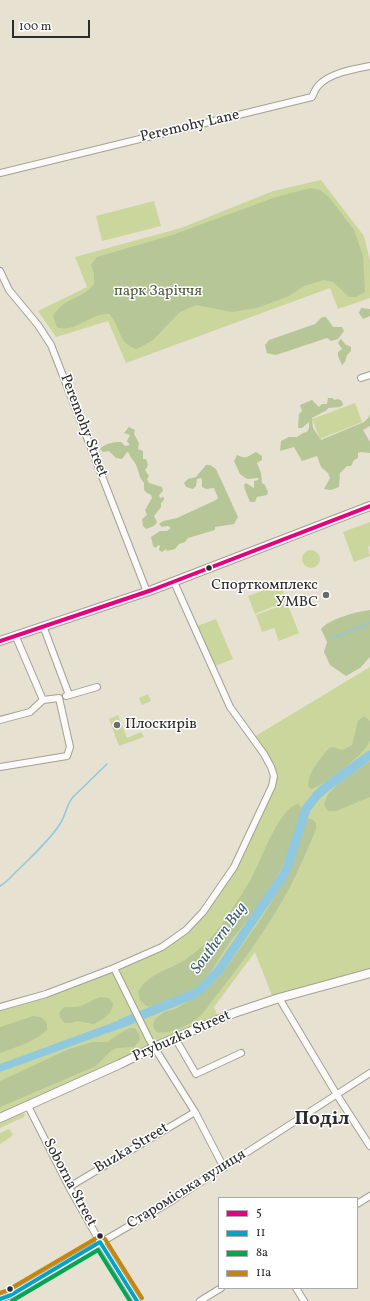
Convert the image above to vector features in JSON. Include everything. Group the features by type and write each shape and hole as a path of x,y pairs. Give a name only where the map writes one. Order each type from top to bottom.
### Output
{"street":[{"name":"Peremohy Lane","path":"0,173 312,97 318,86 324,81 347,70 370,66"},
{"name":"Peremohy Street","path":"0,271 9,290 38,325 51,345 147,592"},
{"path":"361,378 370,375"},
{"path":"0,641 16,637 147,592 370,506"},
{"path":"0,1007 46,994 114,968 162,947 186,930 204,912 230,873 240,856 264,805 274,779 273,771 268,761 230,707 174,582"},
{"path":"45,631 69,695"},
{"path":"16,637 43,700"},
{"path":"0,720 30,712 43,700 59,698 97,687"},
{"path":"0,768 67,756 70,747 59,698"},
{"path":"114,968 143,1028 195,1112 224,1168"},
{"name":"Prybuzka Street","path":"0,1118 175,1038 234,1013 279,998 370,973"},
{"path":"279,998 337,1095 370,1146"},
{"path":"175,1038 196,1074 240,1053"},
{"name":"Староміська вулиця","path":"0,1299 11,1295 170,1202 370,1073"},
{"name":"Soborna Street","path":"28,1106 69,1187 100,1242 137,1301"},
{"name":"Buzka Street","path":"69,1187 195,1112"},
{"path":"358,1203 370,1196"},
{"path":"200,1301 219,1289"},
{"path":"297,1289 304,1301"}],"green space":[{"name":"парк Заріччя","path":"321,180 364,236 370,261 370,298 338,309 330,288 126,363 108,321 56,337 38,311 87,287 75,257 181,228 273,191"},
{"name":"парк Заріччя","path":"311,188 320,190 329,197 354,230 363,256 365,292 356,297 349,297 333,282 324,280 304,286 289,296 257,308 232,312 196,305 180,312 153,340 137,349 126,343 109,314 95,317 70,328 57,327 53,316 60,307 87,291 94,284 94,273 91,265 97,257 172,235 276,197"},
{"path":"154,201 161,226 102,241 96,216"},
{"path":"361,308 370,309 370,316 363,319 359,313"},
{"path":"322,317 326,317 333,327 342,327 344,331 338,339 331,341 327,338 276,355 267,353 265,345 269,340 315,324"},
{"path":"341,339 345,344 351,347 351,351 347,355 345,362 342,365 338,356 338,352 342,349 338,343"},
{"path":"328,398 333,398 334,400 338,399 342,401 343,405 340,407 328,408 312,418 313,428 321,440 364,422 369,417 370,413 370,426 363,430 370,442 370,453 358,453 358,458 354,460 351,466 347,466 340,473 339,487 331,490 324,489 330,478 328,473 321,467 317,456 302,461 294,447 280,451 281,441 289,437 297,437 307,432 309,428 309,422 302,428 298,428 299,414 302,411 300,405 312,400 319,407 322,404 327,404"},
{"path":"355,403 362,422 320,439 312,419"},
{"path":"129,427 135,430 134,434 139,443 138,449 143,451 143,459 146,459 148,466 145,470 149,476 147,479 149,483 162,487 163,491 159,495 160,498 164,497 161,507 154,516 157,522 154,526 146,529 143,526 142,519 147,515 145,510 152,498 151,495 144,490 144,483 135,463 127,452 122,459 116,458 109,451 103,452 100,449 107,444 115,442 121,442 125,446 130,445 127,441 130,435 124,433"},
{"path":"256,452 262,456 262,460 257,463 261,473 262,483 265,485 268,492 267,495 257,497 255,502 250,502 244,485 246,483 254,488 254,481 258,480 259,478 247,479 240,474 234,461 237,455 245,457"},
{"path":"206,465 210,465 216,469 238,517 234,524 215,527 215,530 188,538 185,542 179,544 175,549 167,551 166,549 162,552 159,550 160,546 158,545 156,548 153,546 151,537 160,531 167,531 171,528 168,526 162,527 159,524 163,521 177,518 218,498 214,488 206,489 202,487 201,478 197,479 196,486 193,489 186,487 184,483 188,479 196,477"},
{"path":"370,522 370,546 368,547 370,556 354,562 343,532"},
{"path":"311,550 317,553 320,559 317,565 311,568 305,565 302,559 305,553"},
{"path":"280,584 287,601 255,614 248,596"},
{"path":"287,603 299,633 279,641 274,628 262,632 256,615"},
{"path":"370,610 370,657 360,668 346,676 330,665 324,652 327,642 321,629 325,625 337,619"},
{"path":"216,619 233,659 215,666 197,626"},
{"path":"370,667 370,971 273,998 255,952 214,1007 218,1017 155,1045 117,969 188,932 236,868 266,806 276,779 271,760 254,737"},
{"path":"148,694 151,701 142,705 139,698"},
{"name":"Плоскирів","path":"118,715 127,738 141,732 144,737 119,746 109,719"},
{"path":"364,716 370,721 370,740 367,746 344,769 317,787 311,789 308,786 310,776 318,761 329,748 333,747 342,750 352,745 358,721"},
{"path":"370,761 370,797 336,811 328,811 324,805 328,794 339,783"},
{"path":"298,804 301,807 299,825 275,882 230,942 208,975 196,988 174,1000 152,1007 145,1005 140,1000 138,992 143,985 155,975 189,957 217,931 254,873 278,823 291,807"},
{"path":"309,818 316,823 316,829 291,885 267,927 198,1018 189,1024 172,1031 161,1033 156,1032 153,1026 155,1019 164,1012 175,1009 192,999 209,987 221,975 259,922 286,878 299,845 306,821"},
{"path":"113,971 151,1047 0,1115 0,1010"},
{"path":"100,997 109,998 113,1003 113,1007 107,1016 94,1024 77,1021 65,1023 60,1018 59,1013 64,1007 84,1005"},
{"path":"33,1016 41,1017 47,1023 47,1030 31,1041 0,1053 0,1027"},
{"path":"130,1028 135,1028 139,1034 140,1040 134,1047 117,1048 112,1050 96,1066 0,1107 0,1081 69,1049 93,1042 107,1042"},
{"path":"22,1113 25,1114 24,1117 0,1128 0,1123"},
{"path":"8,1129 13,1134 0,1144 0,1133"}],"water":[{"path":"131,1016 135,1023 0,1072 0,1064"}],"waterway":[{"path":"332,638 370,623"},
{"name":"Southern Bug","path":"122,1023 194,994 202,988 219,970 283,876 306,809 317,795 325,788 370,755"},
{"path":"0,886 46,842 60,824 73,797 107,764"}],"transit line":[{"name":"5","path":"0,641 152,590 370,506"},
{"name":"11а","path":"0,1293 8,1290 100,1236 105,1239 142,1298"},
{"name":"11","path":"0,1299 11,1295 100,1242 137,1301"},
{"name":"8а","path":"12,1301 98,1250 130,1301"}],"place":[{"name":"Спорткомплекс УМВС","path":"326,595"},
{"name":"Плоскирів","path":"117,725"}],"district":[{"name":"Поділ","path":"322,1121"}]}
